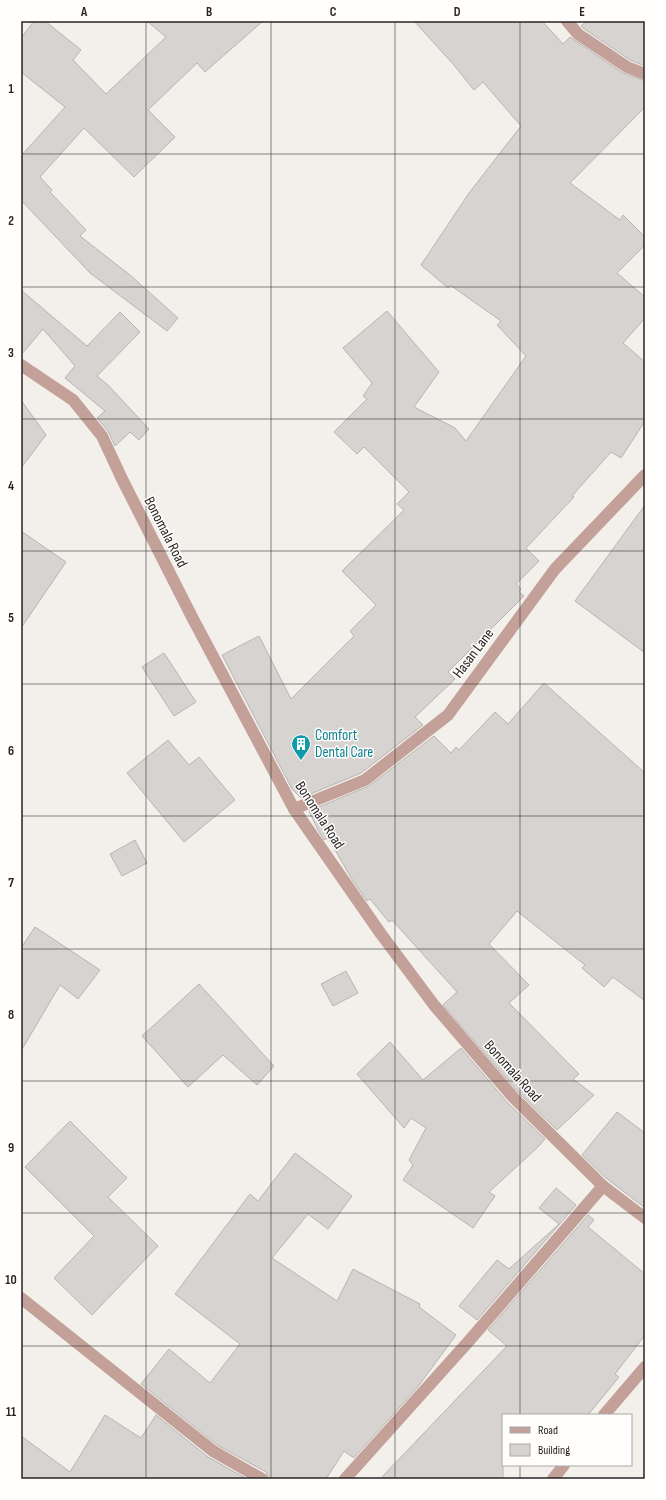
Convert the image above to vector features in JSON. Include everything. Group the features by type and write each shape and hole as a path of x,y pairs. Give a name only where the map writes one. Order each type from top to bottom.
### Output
{"street":[{"path":"567,21 578,34 627,67 645,74"},
{"name":"Bonomala Road","path":"21,365 73,400 102,436 122,479 192,617 294,810 381,934 434,1004 513,1097 603,1186 645,1218"},
{"name":"Hasan Lane","path":"294,810 365,780 448,714 555,569 645,475"},
{"path":"345,1479 473,1336 603,1186"},
{"path":"21,1298 213,1451 262,1479"},
{"path":"605,1414 645,1366"},
{"path":"553,1479 563,1466"}],"building":[{"path":"34,21 45,21 81,50 73,60 106,94 166,37 147,21 263,21 205,72 197,63 148,110 175,137 134,177 84,128 40,177 52,190 50,192 86,230 80,236 130,275 178,318 167,331 90,273 21,200 21,156 65,107 21,72 21,38"},
{"path":"414,21 542,21 563,44 570,37 623,73 645,81 645,107 570,183 620,220 623,215 645,237 645,245 617,273 645,297 645,318 623,343 645,362 645,421 621,458 611,452 572,496 574,497 526,548 539,561 516,584 521,589 519,592 524,596 448,672 455,679 415,717 423,725 361,773 301,798 292,789 222,655 259,636 291,699 354,636 350,631 376,605 342,571 404,510 397,504 409,492 364,447 357,454 334,432 367,399 363,396 372,383 343,348 387,311 439,372 414,407 455,428 466,441 526,356 497,325 501,321 450,285 448,288 421,265 469,193 521,126 483,82 474,90 453,64"},
{"path":"587,21 645,21 645,66 630,60 583,28 581,26"},
{"path":"21,290 87,346 120,312 140,332 97,376 108,385 149,429 139,440 130,432 115,446 108,431 97,418 105,411 65,378 75,366 43,329 21,355"},
{"path":"21,400 46,435 21,468"},
{"path":"645,505 645,653 575,601"},
{"path":"21,531 66,562 21,628"},
{"path":"164,653 196,702 174,716 142,667"},
{"path":"544,683 645,773 645,1001 613,977 604,987 582,968 585,965 517,911 489,944 529,985 509,1003 579,1074 573,1079 594,1095 557,1130 518,1092 443,1005 457,992 392,920 389,922 370,899 367,901 353,881 328,838 324,840 309,811 369,786 434,736 451,753 456,747 459,750 495,712 508,724"},
{"path":"168,740 189,765 199,757 235,800 184,842 127,773"},
{"path":"135,840 147,863 122,876 110,854"},
{"path":"35,927 100,970 78,999 60,985 21,1051 21,948"},
{"path":"346,971 358,993 333,1006 321,984"},
{"path":"199,984 274,1066 257,1085 223,1055 188,1087 142,1036"},
{"path":"390,1042 423,1080 461,1048 507,1102 545,1139 489,1192 495,1196 473,1228 403,1180 413,1165 409,1160 426,1128 411,1118 404,1128 357,1074"},
{"path":"617,1112 645,1133 645,1208 606,1178 582,1155"},
{"path":"70,1121 127,1178 108,1197 158,1246 92,1315 54,1278 94,1236 25,1167"},
{"path":"295,1153 352,1196 328,1229 308,1214 272,1258 337,1301 353,1269 420,1304 419,1307 456,1335 417,1388 354,1458 344,1451 326,1479 269,1479 266,1472 217,1445 141,1384 169,1349 210,1383 240,1344 175,1294 250,1194 258,1201"},
{"path":"556,1188 576,1205 477,1320 459,1306 497,1260 509,1269 559,1224 539,1208"},
{"path":"588,1215 594,1220 588,1227 645,1274 645,1335 615,1374 619,1377 589,1414 502,1414 503,1479 380,1479 507,1346 488,1330"},
{"path":"105,1415 141,1438 156,1415 208,1457 247,1479 21,1479 21,1436 70,1472"}],"place":[{"name":"Comfort Dental Care","path":"301,761"}]}
